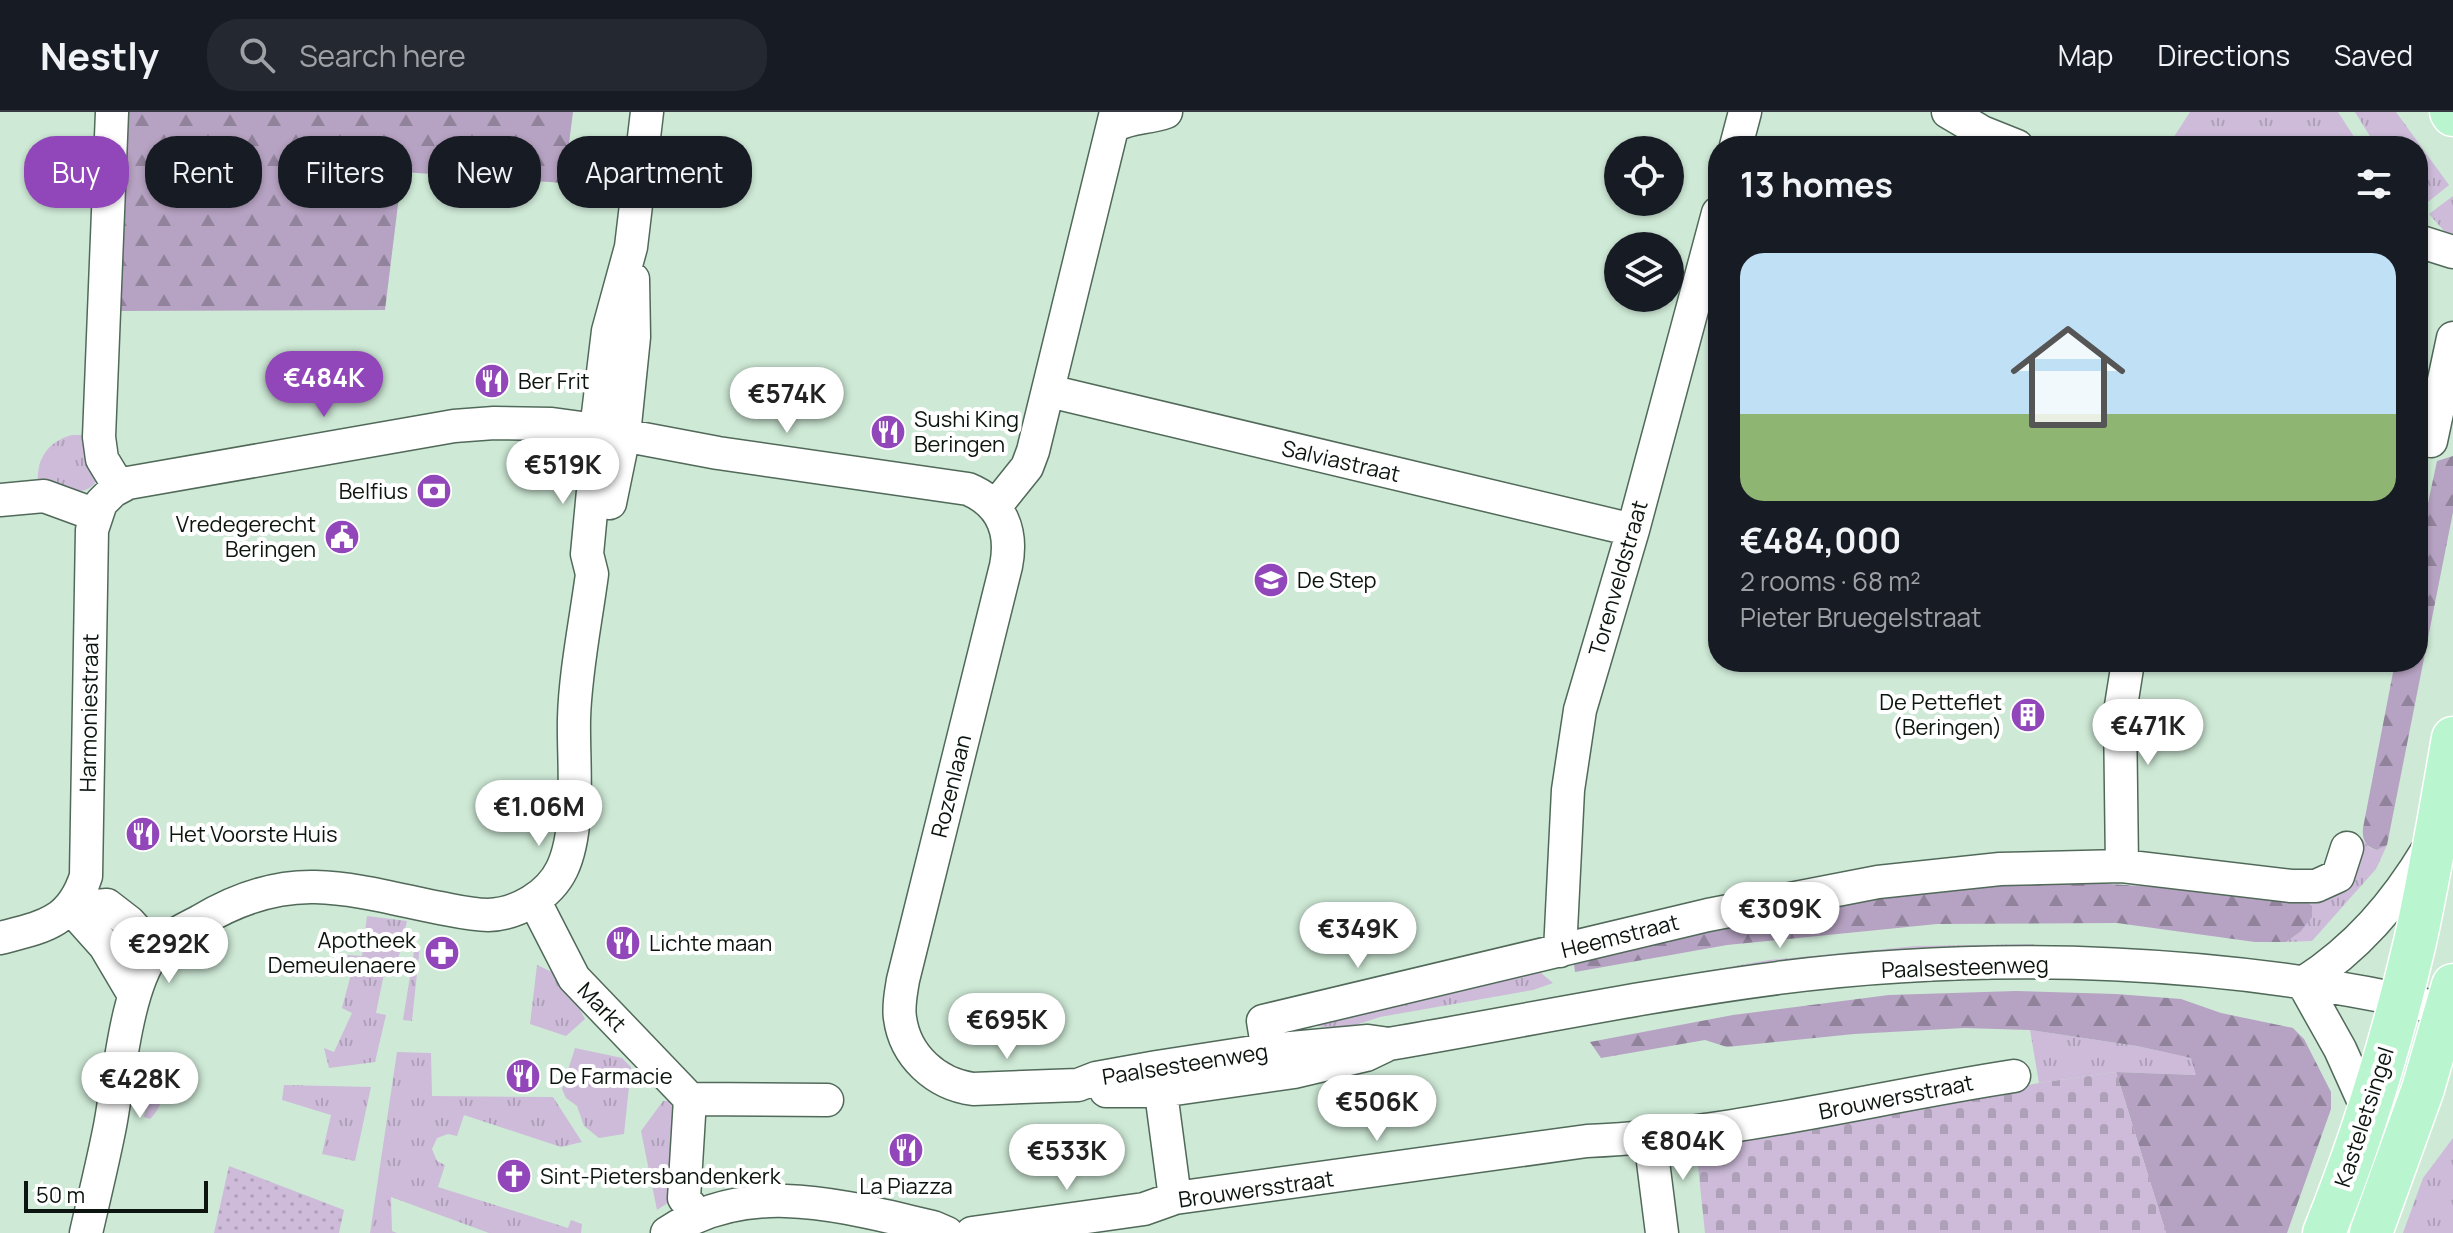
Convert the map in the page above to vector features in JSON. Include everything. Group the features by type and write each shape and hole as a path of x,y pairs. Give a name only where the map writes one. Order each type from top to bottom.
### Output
{"main road":[{"name":"Kasteletsingel","path":"2324,1233 2368,1111 2400,999 2420,920 2453,738"},
{"name":"Kasteletsingel","path":"2371,1233 2423,1089 2450,997"}],"street":[{"path":"112,112 99,437 102,459 119,487"},
{"path":"86,1233 110,1128 134,995 155,951 173,936 221,908 277,890 313,887 345,889 486,915 503,913 534,900 555,881 567,853 576,774 574,717 592,574 603,559 614,474 608,331 631,247 647,112"},
{"path":"0,500 44,496 96,515 106,497 119,487 182,472 454,426 552,424 718,453 968,489 982,495 995,507 1027,467 1049,391 1115,120 1154,117 1166,112"},
{"path":"1739,136 1745,112"},
{"path":"1948,112 1992,136"},
{"path":"2428,244 2453,252"},
{"name":"Torenveldstraat","path":"1560,951 1568,790 1580,710 1633,530 1708,250"},
{"path":"2431,441 2453,338"},
{"name":"Salviastraat","path":"1049,391 1633,530"},
{"name":"Rozenlaan","path":"922,1064 905,1038 899,1007 903,980 1009,551 1005,522 995,507"},
{"name":"Harmoniestraat","path":"71,908 86,876 92,530 96,515"},
{"path":"2122,866 2120,712 2126,672"},
{"path":"2368,1111 2340,1049 2303,983 2335,963 2381,915 2400,893 2435,837"},
{"name":"Heemstraat","path":"1269,1062 1263,1021 1708,915 1878,882 2000,869 2122,866 2291,886 2316,886 2338,876 2347,848"},
{"name":"Markt","path":"534,900 574,978 690,1099"},
{"path":"0,938 37,928 71,908 107,905 129,922 155,951"},
{"path":"71,908 105,946 134,995"},
{"name":"Paalsesteenweg","path":"922,1064 946,1082 973,1089 1078,1085 1097,1091 1269,1062 1366,1055 1389,1044 1777,978 1917,965 2025,963 2179,969 2345,988 2400,999 2450,997"},
{"name":"Brouwersstraat","path":"972,1233 1144,1209 1175,1198 1587,1141 1650,1138 1829,1110 2014,1076"},
{"path":"1159,1079 1175,1198"},
{"path":"698,1216 684,1198 690,1099 827,1100"},
{"path":"1650,1138 1662,1233"},
{"path":"667,1233 698,1216 747,1202 793,1199 933,1227 947,1233"}],"green space":[{"path":"122,112 573,112 570,136 557,136 557,183 541,181 541,136 428,136 428,174 412,173 412,136 278,136 278,208 398,208 385,310 112,311 117,208 129,208 129,136 121,136"},
{"path":"2190,112 2338,112 2354,136 2174,136"},
{"path":"2355,112 2396,112 2413,136 2370,136"},
{"path":"2428,156 2449,185 2428,202"},
{"path":"2453,196 2453,241 2429,214"},
{"path":"72,435 92,435 95,483 76,492 38,486 44,454 55,442"},
{"path":"2453,456 2453,512 2428,638 2428,503 2437,461"},
{"path":"2393,672 2421,672 2387,845 2377,850 2370,847 2365,842 2363,828"},
{"path":"2362,839 2370,848 2377,850 2387,845 2376,869 2312,941 2286,942 2300,932 2299,896 2351,864"},
{"path":"2046,880 2299,896 2312,906 2312,917 2300,932 2286,942 2255,942 2117,923 1937,924 1727,945 1575,972 1573,957 1857,896"},
{"path":"367,916 407,921 398,960 387,959 376,1013 386,1015 375,1062 329,1068 324,1048 334,1052 352,1013 342,1008 354,963 347,960 348,955 362,956"},
{"path":"2034,944 2034,948 1387,1031 1385,1027 1769,960 1916,946"},
{"path":"415,945 420,945 412,1021 403,1020"},
{"path":"537,965 563,977 585,1019 566,1036 530,1024"},
{"path":"1526,972 1541,973 1553,983 1533,990 1380,1017 1343,1029 1316,1026 1314,1022"},
{"path":"2016,991 2181,999 2221,1013 2293,1028 2304,1039 2331,1092 2331,1109 2287,1233 2166,1233 2116,1072 2196,1075 2191,1058 2137,1046 2030,1030 1964,1028 1854,1034 1727,1047 1705,1040 1601,1058 1590,1042 1733,1015 1889,995"},
{"path":"2030,1030 2137,1046 2191,1058 2197,1075 2116,1072 2039,1083"},
{"path":"575,1048 622,1058 631,1067 624,1134 599,1138 584,1126 577,1106 566,1098 562,1089"},
{"path":"397,1052 431,1053 432,1096 553,1097 582,1142 561,1147 464,1115 457,1136 448,1134 437,1138 432,1149 437,1161 445,1165 438,1187 568,1228 571,1220 582,1224 581,1233 489,1233 391,1197 392,1231 397,1233 370,1233"},
{"path":"156,1062 166,1065 159,1107 150,1119 144,1117"},
{"path":"2116,1072 2166,1233 1705,1233 1696,1147 2039,1083"},
{"path":"284,1085 371,1087 355,1161 322,1154 331,1115 282,1100"},
{"path":"663,1101 679,1101 672,1200 657,1210 641,1131"},
{"path":"2453,1138 2453,1233 2403,1233 2423,1178"},
{"path":"229,1166 344,1210 339,1233 214,1233"}],"place":[{"name":"Ber Frit","path":"492,381"},
{"name":"Sushi King Beringen","path":"888,432"},
{"name":"Belfius","path":"434,491"},
{"name":"Vredegerecht Beringen","path":"342,537"},
{"name":"De Step","path":"1271,580"},
{"name":"De Petteflet (Beringen)","path":"2028,715"},
{"name":"Het Voorste Huis","path":"143,834"},
{"name":"Lichte maan","path":"623,943"},
{"name":"Apotheek Demeulenaere","path":"442,953"},
{"name":"De Farmacie","path":"523,1076"},
{"name":"La Piazza","path":"906,1150"},
{"name":"Sint-Pietersbandenkerk","path":"514,1176"}]}
